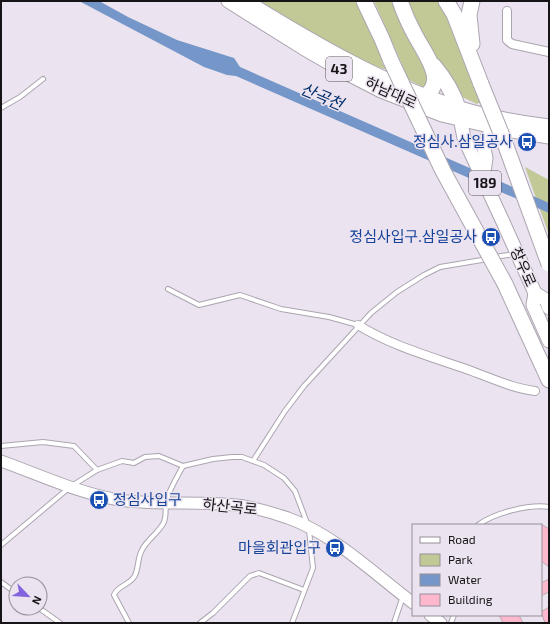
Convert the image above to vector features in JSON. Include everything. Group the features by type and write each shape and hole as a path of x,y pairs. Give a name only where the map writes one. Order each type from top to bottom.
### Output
{"highway":[{"path":"364,1 382,39"},
{"path":"367,1 391,61 443,170 506,284 549,380"},
{"path":"400,1 406,19 432,63 441,74 455,97 459,113"},
{"path":"446,1 454,14 503,138 549,264"},
{"path":"472,1 469,15 470,29 481,84"},
{"path":"419,100 431,92 434,86 432,63"}],"main road":[{"name":"하남대로","path":"228,1 348,74 381,91 419,100"},
{"name":"하남대로","path":"246,1 295,31 419,100 442,115 459,113 549,126"},
{"name":"하남대로","path":"459,113 506,130 549,137"},
{"name":"창우로","path":"459,113 464,138 535,293 533,306 549,341"},
{"path":"483,179 486,158 484,142 490,134 496,131 506,130"},
{"name":"창우로","path":"535,293 546,300 549,308"}],"street":[{"path":"507,11 507,40 512,44 549,52"},
{"path":"358,326 403,348 507,385 523,390 536,391"},
{"name":"하산곡로","path":"1,461 70,487 92,494 120,500 242,506 288,518 309,527 340,546 412,602"},
{"path":"431,616 441,623"}],"lane":[{"path":"1,108 20,97 42,79"},
{"path":"253,461 285,411 304,386 358,326 385,301 424,275 440,268 453,264 517,253"},
{"path":"168,289 199,304 240,295 281,310 308,313 358,326"},
{"path":"1,446 43,442 74,446 97,470"},
{"path":"1,545 70,487 97,470 122,461 134,463 145,457 159,456 183,466 232,456 242,457 264,465 284,478 295,491 309,527 313,568 292,623"},
{"path":"129,623 114,595 115,592 128,584 135,576 142,549 155,536 164,522 166,503 171,489 183,466"},
{"path":"480,524 504,513 530,507 549,507"},
{"path":"200,623 213,613 250,576 259,573 304,590"},
{"path":"394,623 403,595"},
{"path":"48,614 60,623"}],"green space":[{"path":"259,1 359,1 384,62 382,64 386,66 387,70 366,64"},
{"path":"374,1 394,1 426,66 427,83 423,87 409,80"},
{"path":"408,1 440,1 484,104 477,104 460,96 414,20"},
{"path":"525,167 549,180 549,235"}],"water":[{"name":"산곡천","path":"79,1 99,1 128,17 177,40 234,58 240,67 549,203 549,213 236,76 227,75 204,67"}],"building":[{"path":"542,525 549,529 549,567 542,562"},
{"path":"549,579 549,592 542,596 542,582"},
{"path":"549,607 549,623 545,623 542,611"},
{"path":"500,616 520,616 523,623 503,623"}],"place":[{"name":"정심사.삼일공사","path":"527,142"},
{"name":"정심사입구.삼일공사","path":"491,237"},
{"name":"정심사입구","path":"99,500"},
{"name":"마을회관입구","path":"335,548"}]}
